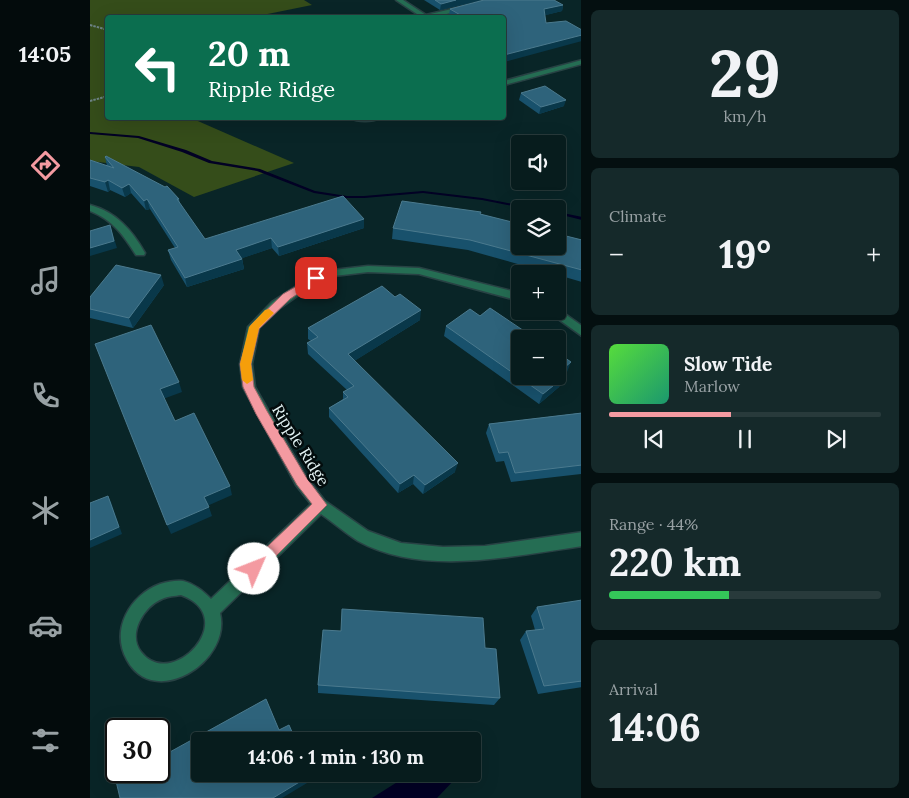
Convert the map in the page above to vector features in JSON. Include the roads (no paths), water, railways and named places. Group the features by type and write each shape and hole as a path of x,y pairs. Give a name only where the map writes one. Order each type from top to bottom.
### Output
{"street":[{"path":"399,0 420,15"},
{"path":"432,15 498,0"},
{"path":"506,82 581,62"},
{"path":"90,208 105,212 129,233 140,253"},
{"path":"90,219 105,212"},
{"name":"Ripple Ridge","path":"511,295 419,271 387,269 333,273 316,278 287,296 254,327 246,364 249,387 301,481 320,505 363,536 401,550 443,554 485,554 581,539"},
{"path":"565,320 581,331"},
{"path":"211,610 320,505"},
{"path":"181,588 194,592 211,610 213,623 211,637 205,650 194,661 181,669 167,673 153,672 141,666 132,656 128,644 128,630 132,617 141,604 153,595 167,589 181,588"}],"water":[{"path":"397,782 452,782 437,798 372,798"}],"waterway":[{"path":"90,133 138,137 184,151 211,162 258,170 314,192 347,197 423,192 511,204"},
{"path":"566,215 581,219"}]}
